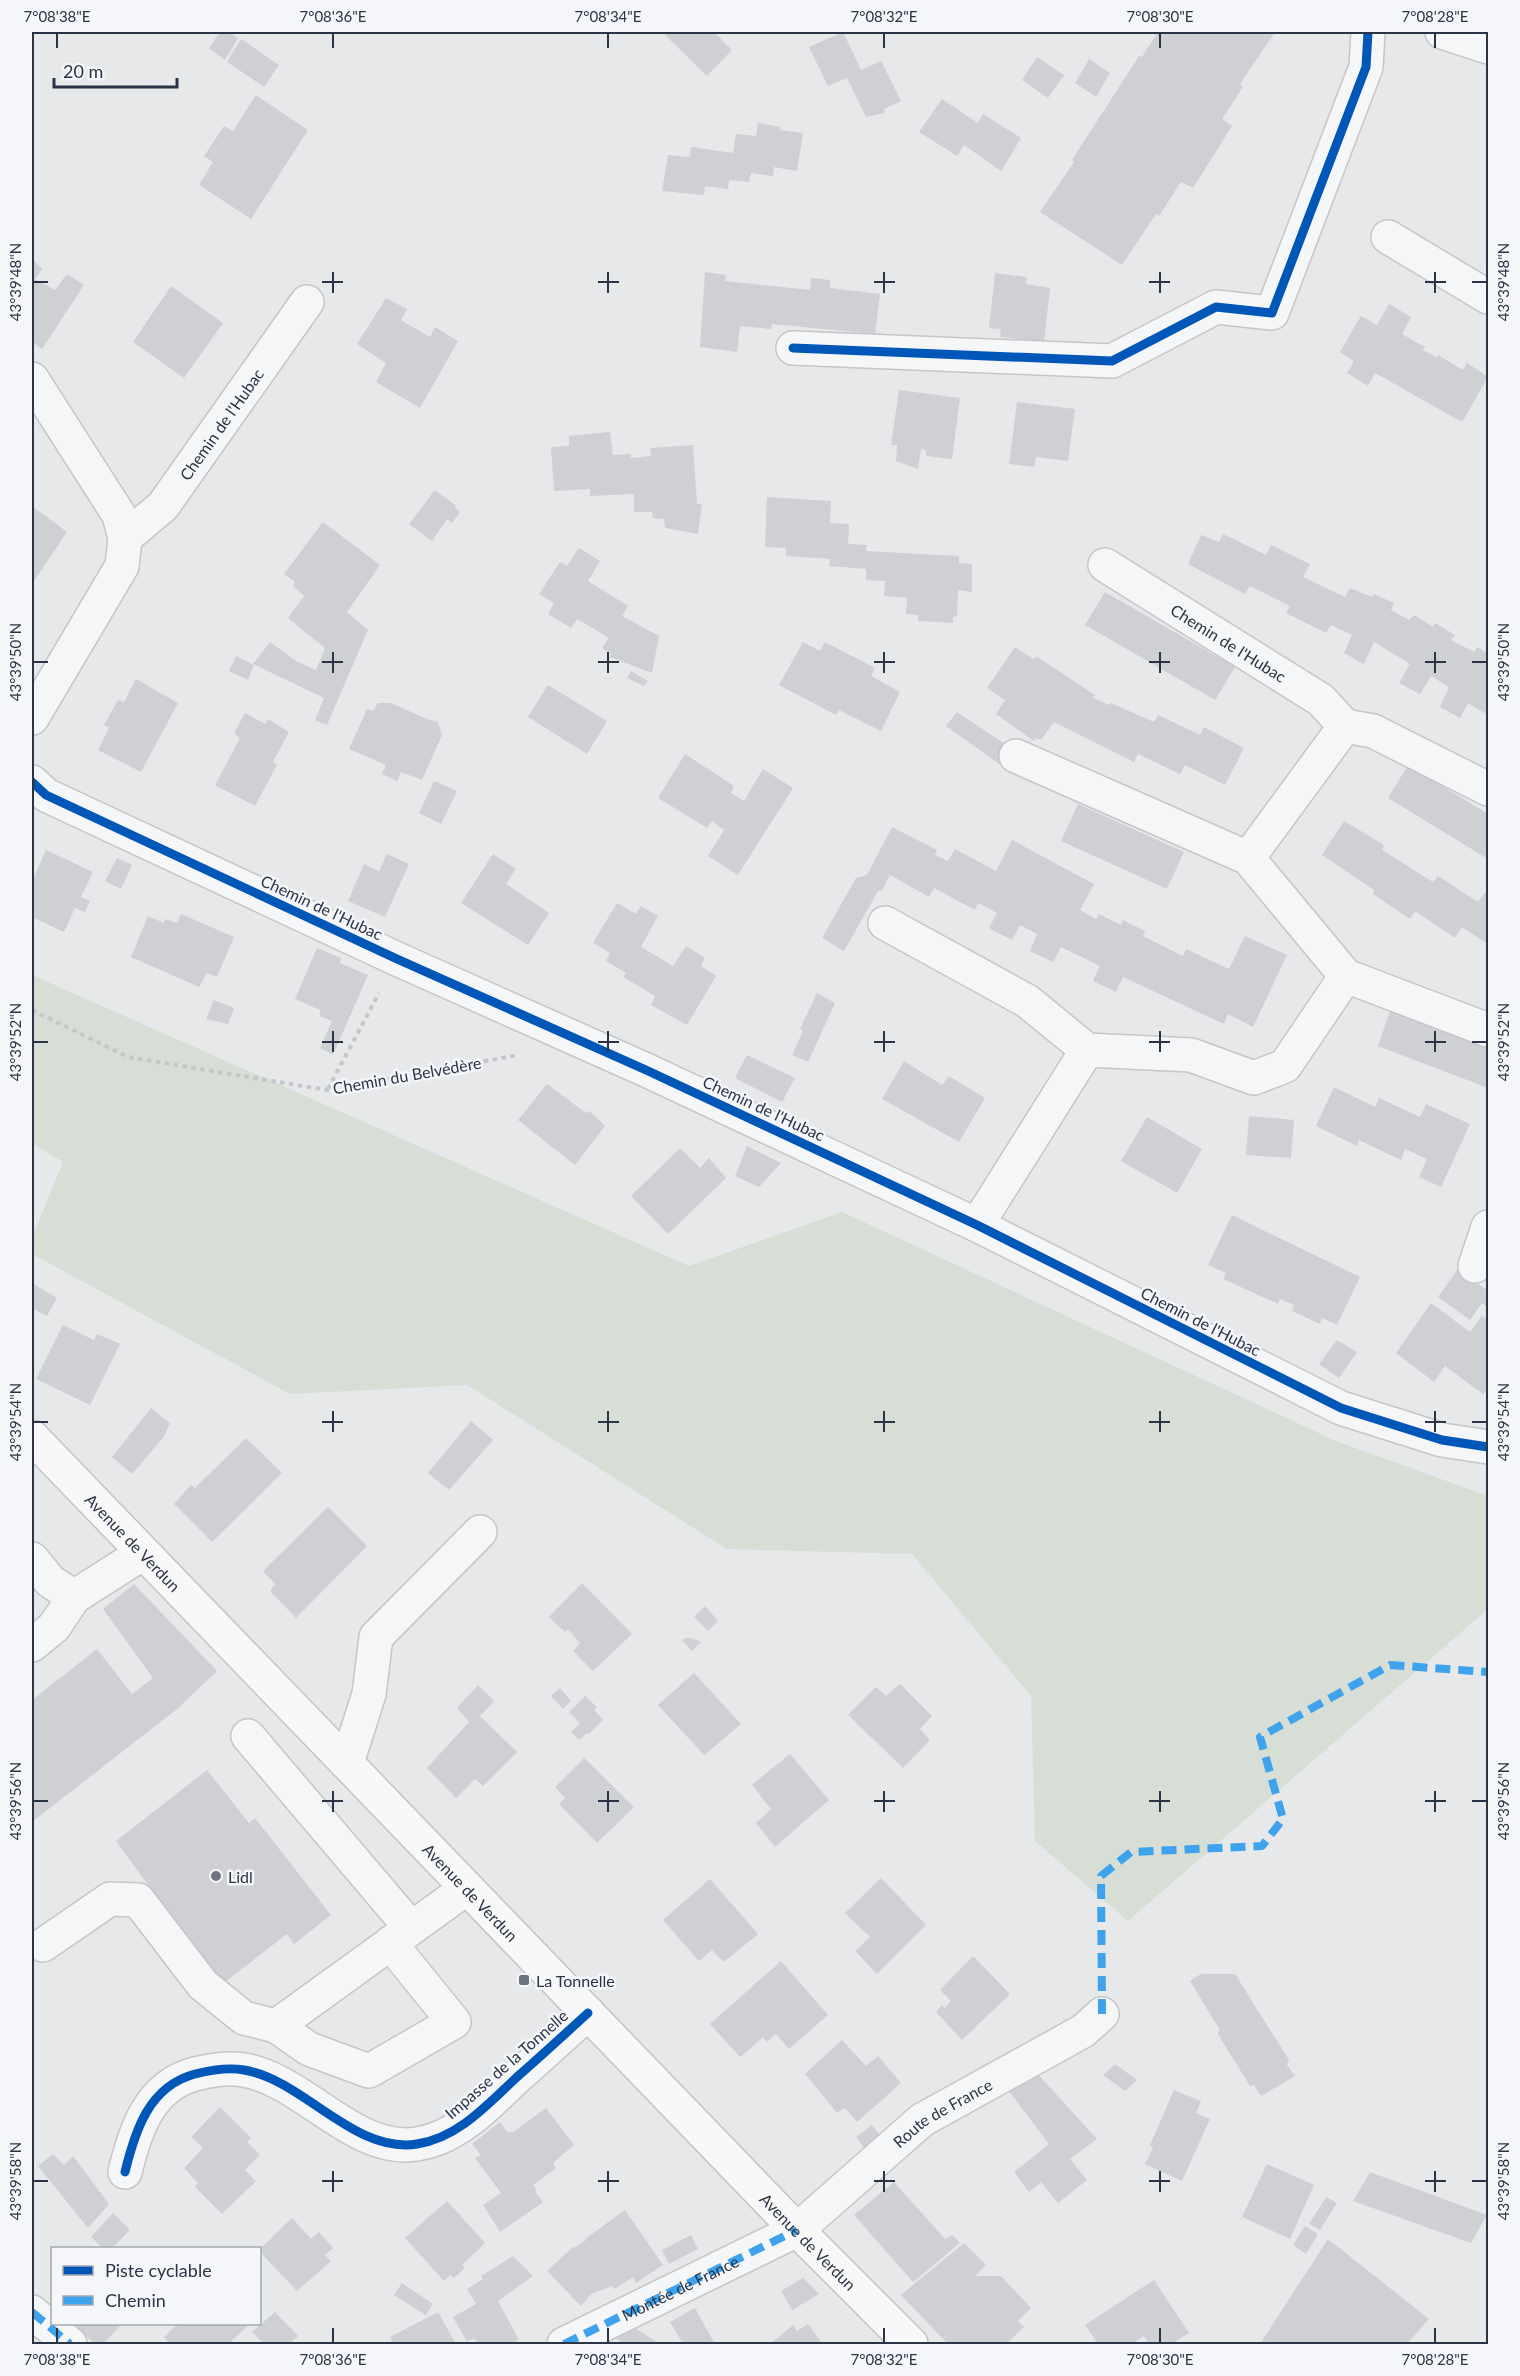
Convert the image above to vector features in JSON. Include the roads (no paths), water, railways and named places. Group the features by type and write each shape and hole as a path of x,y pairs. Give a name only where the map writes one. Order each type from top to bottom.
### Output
{"main road":[{"name":"Avenue de Verdun","path":"32,1437 797,2230 911,2344"}],"street":[{"path":"793,348 1112,361 1216,307 1272,313 1366,67 1368,32"},
{"path":"1442,32 1488,47"},
{"path":"1388,237 1488,297"},
{"name":"Chemin de l'Hubac","path":"125,538 163,506 307,302"},
{"path":"32,379 119,515 125,538 122,566 32,718"},
{"name":"Chemin de l'Hubac","path":"1105,565 1321,700 1345,726"},
{"path":"1248,858 1345,726 1373,730 1488,789"},
{"path":"1016,756 1248,858 1346,976 1488,1030"},
{"name":"Chemin de l'Hubac","path":"32,782 46,795 397,959 646,1070 977,1225 1341,1408 1442,1440 1488,1448"},
{"path":"885,923 1027,1000 1087,1050 1191,1054 1254,1078 1285,1066 1346,976"},
{"path":"977,1225 1087,1050"},
{"path":"1475,1266 1488,1227"},
{"path":"347,1764 369,1694 376,1637 480,1532"},
{"path":"32,1645 54,1628 74,1597 143,1553"},
{"path":"32,1559 50,1581 74,1597"},
{"path":"44,1945 110,1899 138,1900 203,1985 244,2019 276,2026 309,2049 369,2071 454,2022 400,1935 248,1736"},
{"path":"276,2026 467,1888"},
{"name":"Impasse de la Tonnelle","path":"125,2172 133,2139 151,2103 168,2088 187,2076 211,2070 246,2070 289,2089 374,2139 398,2145 418,2144 445,2135 469,2121 588,2013"},
{"name":"Route de France","path":"797,2230 922,2120 1083,2031 1102,2014"},
{"name":"Montée de France","path":"564,2344 797,2230"},
{"path":"32,2312 70,2344"}],"place":[{"name":"Lidl","path":"216,1876"},
{"name":"La Tonnelle","path":"524,1980"}]}
